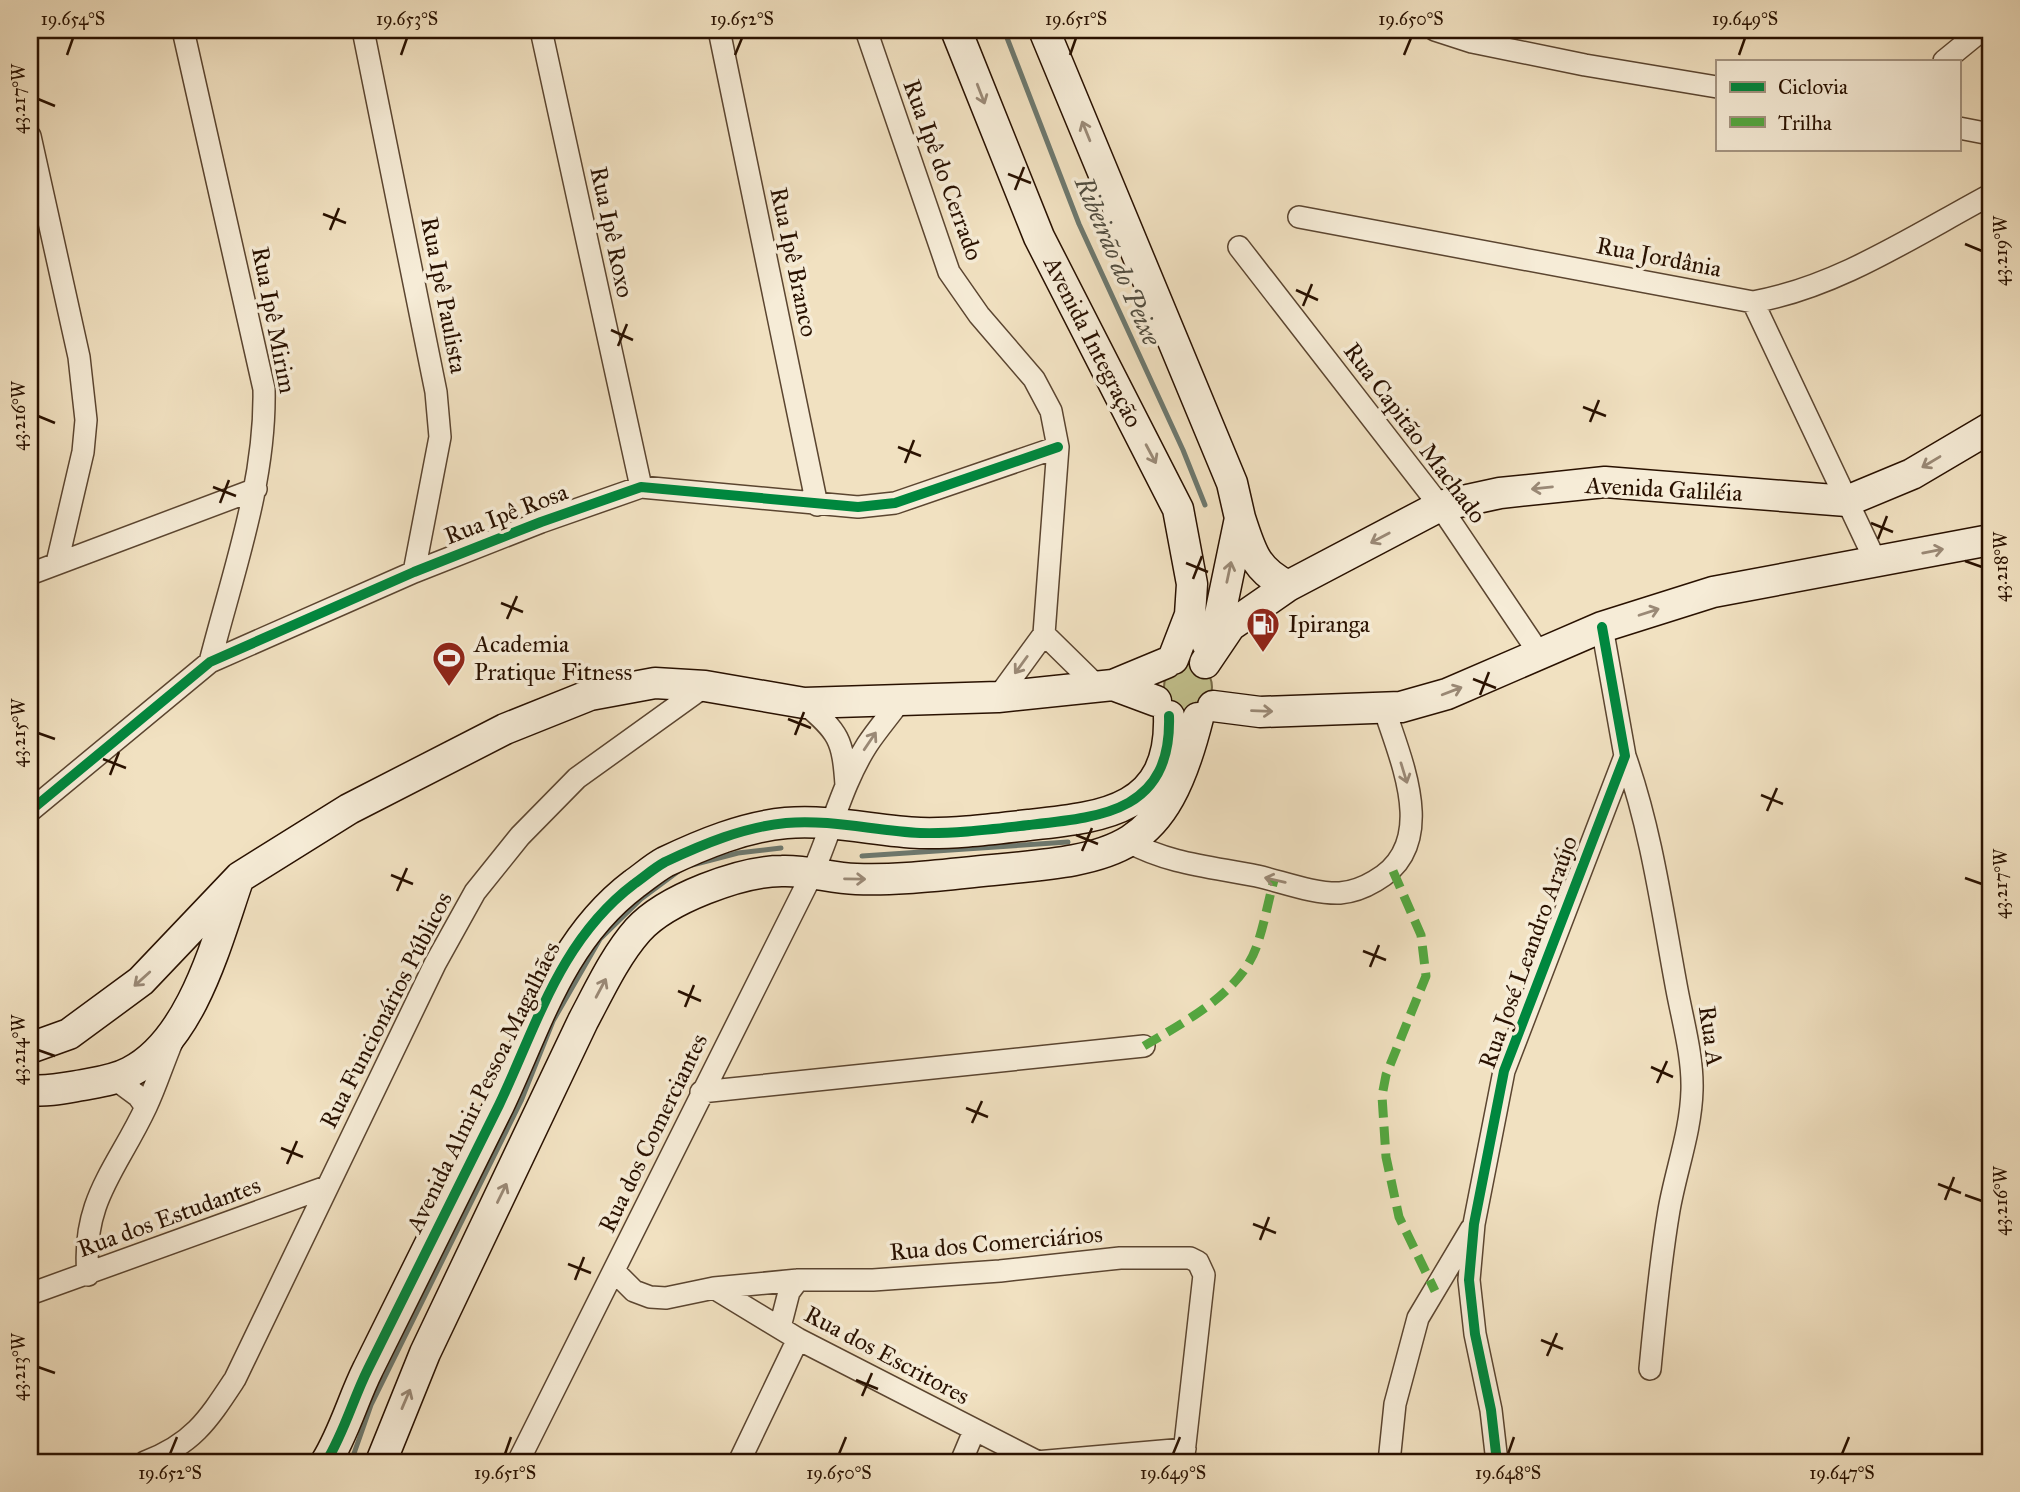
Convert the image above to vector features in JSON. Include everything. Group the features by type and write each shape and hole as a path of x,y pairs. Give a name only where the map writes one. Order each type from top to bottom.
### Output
{"street":[{"name":"Rua Ipê Mirim","path":"183,30 264,389 265,429 256,489 210,662"},
{"name":"Rua Ipê Paulista","path":"363,30 436,392 440,437 414,572"},
{"name":"Rua Ipê Roxo","path":"541,30 641,486"},
{"name":"Rua Ipê Branco","path":"719,30 817,505"},
{"name":"Rua Ipê do Cerrado","path":"866,30 949,272 979,314 1034,379 1051,411 1058,447 1044,634"},
{"name":"Avenida Integração","path":"956,30 1039,237 1178,509 1192,584 1186,661"},
{"path":"1044,30 1232,483 1240,518 1259,566 1270,577 1288,586"},
{"path":"1435,30 1472,42 1585,65 1716,87"},
{"path":"1945,60 1982,30"},
{"path":"1960,128 1990,134"},
{"path":"30,136 79,357 86,420 83,452 57,563"},
{"name":"Rua Jordânia","path":"1299,217 1753,302 1781,297 1833,278 1990,195"},
{"name":"Rua Capitão Machado","path":"1239,247 1440,506 1541,656"},
{"path":"1753,302 1876,562"},
{"name":"Avenida Galiléia","path":"1186,661 1230,626 1288,586 1440,506 1500,493 1605,482 1847,501 1912,474 1990,428"},
{"name":"Rua Ipê Rosa","path":"30,811 210,662 414,572 641,486 858,507 895,503 1058,447"},
{"path":"30,575 256,489"},
{"path":"381,1462 425,1353 583,1021 607,976 638,929 667,909 740,876 782,871 859,880 1057,864 1096,857 1129,842 1149,827 1167,805 1182,774 1184,711 1155,680 1186,661 1218,624 1240,518"},
{"path":"998,697 1044,634 1106,686 1184,711 1260,712 1401,707 1447,694 1541,656 1602,627 1713,592 1990,540"},
{"path":"1602,627 1625,756"},
{"path":"33,1047 69,1034 141,981 240,877 349,809 505,729 590,695 655,683 705,686 804,703 998,697 1106,686 1186,661"},
{"path":"1184,711 1217,683 1186,661"},
{"name":"Rua Funcionários Públicos","path":"145,1462 164,1455 202,1428 235,1379 435,964 475,892 520,835 577,778 705,686"},
{"path":"846,785 867,744 900,701"},
{"path":"804,703 832,725 844,752 846,785"},
{"path":"1129,842 1154,856 1307,888 1340,893 1363,887 1393,871 1408,844 1413,815 1408,784 1384,708"},
{"name":"Avenida Almir Pessoa Magalhães","path":"326,1462 361,1383 500,1103 558,974 582,934 613,900 660,864 711,841 787,823 945,832 1093,818 1129,803 1151,786 1164,762 1170,736 1184,711"},
{"name":"Rua José Leandro Araújo","path":"1497,1462 1475,1334 1469,1280 1474,1224 1504,1071 1625,756"},
{"name":"Rua A","path":"1625,756 1642,805 1659,879 1686,1031 1692,1089 1685,1146 1669,1208 1656,1296 1650,1369"},
{"name":"Rua dos Comerciantes","path":"518,1462 812,874 833,826 846,785"},
{"path":"88,1275 86,1239 100,1190 146,1107 178,1027 206,969 240,877"},
{"path":"180,942 200,959 206,969"},
{"path":"35,1094 115,1079 149,1059 178,1027"},
{"path":"35,1094 69,1034"},
{"path":"701,1092 1144,1046"},
{"path":"115,1079 138,1096 146,1107"},
{"name":"Rua dos Estudantes","path":"30,1294 326,1187"},
{"path":"1389,1462 1395,1404 1418,1318 1474,1224"},
{"name":"Rua dos Comerciários","path":"614,1271 634,1290 649,1297 666,1298 714,1288 798,1280 873,1280 1000,1271 1120,1258 1174,1256 1198,1262 1204,1275 1184,1456"},
{"path":"739,1462 789,1333 789,1293 798,1280"},
{"name":"Rua dos Escritores","path":"714,1288 789,1333 1037,1462"},
{"path":"961,1462 974,1431"},
{"path":"1037,1462 1184,1456"}],"shaded area":[{"path":"1188,663 1205,670 1212,687 1205,704 1188,711 1171,704 1164,687 1171,670"}],"waterway":[{"name":"Ribeirão do Peixe","path":"1004,30 1079,224 1183,450 1205,505"},
{"name":"Ribeirão do Peixe","path":"862,856 1068,842"},
{"name":"Ribeirão do Peixe","path":"692,865 738,853 781,848"},
{"name":"Ribeirão do Peixe","path":"351,1462 371,1405 521,1101 553,1021 600,939 641,899 680,870"}],"marked path":[{"path":"1393,871 1421,935 1426,976 1386,1075 1382,1096 1386,1157 1399,1217 1435,1291"},
{"path":"1144,1046 1209,1005 1237,979 1256,948 1274,880"}],"cycle path":[{"path":"30,811 210,662 414,572 541,522 641,487 858,507 895,503 1058,447"},
{"path":"1497,1462 1491,1410 1475,1334 1469,1280 1474,1224 1504,1071 1625,756 1602,627"},
{"path":"326,1462 368,1369 499,1105 553,986 587,931 609,906 665,862 724,837 770,825 803,822 903,832 947,833 1056,822 1107,812 1128,803 1146,790 1159,772 1167,748 1169,716"}],"place":[{"name":"Ipiranga","path":"1263,654"},
{"name":"Academia Pratique Fitness","path":"449,688"}]}
